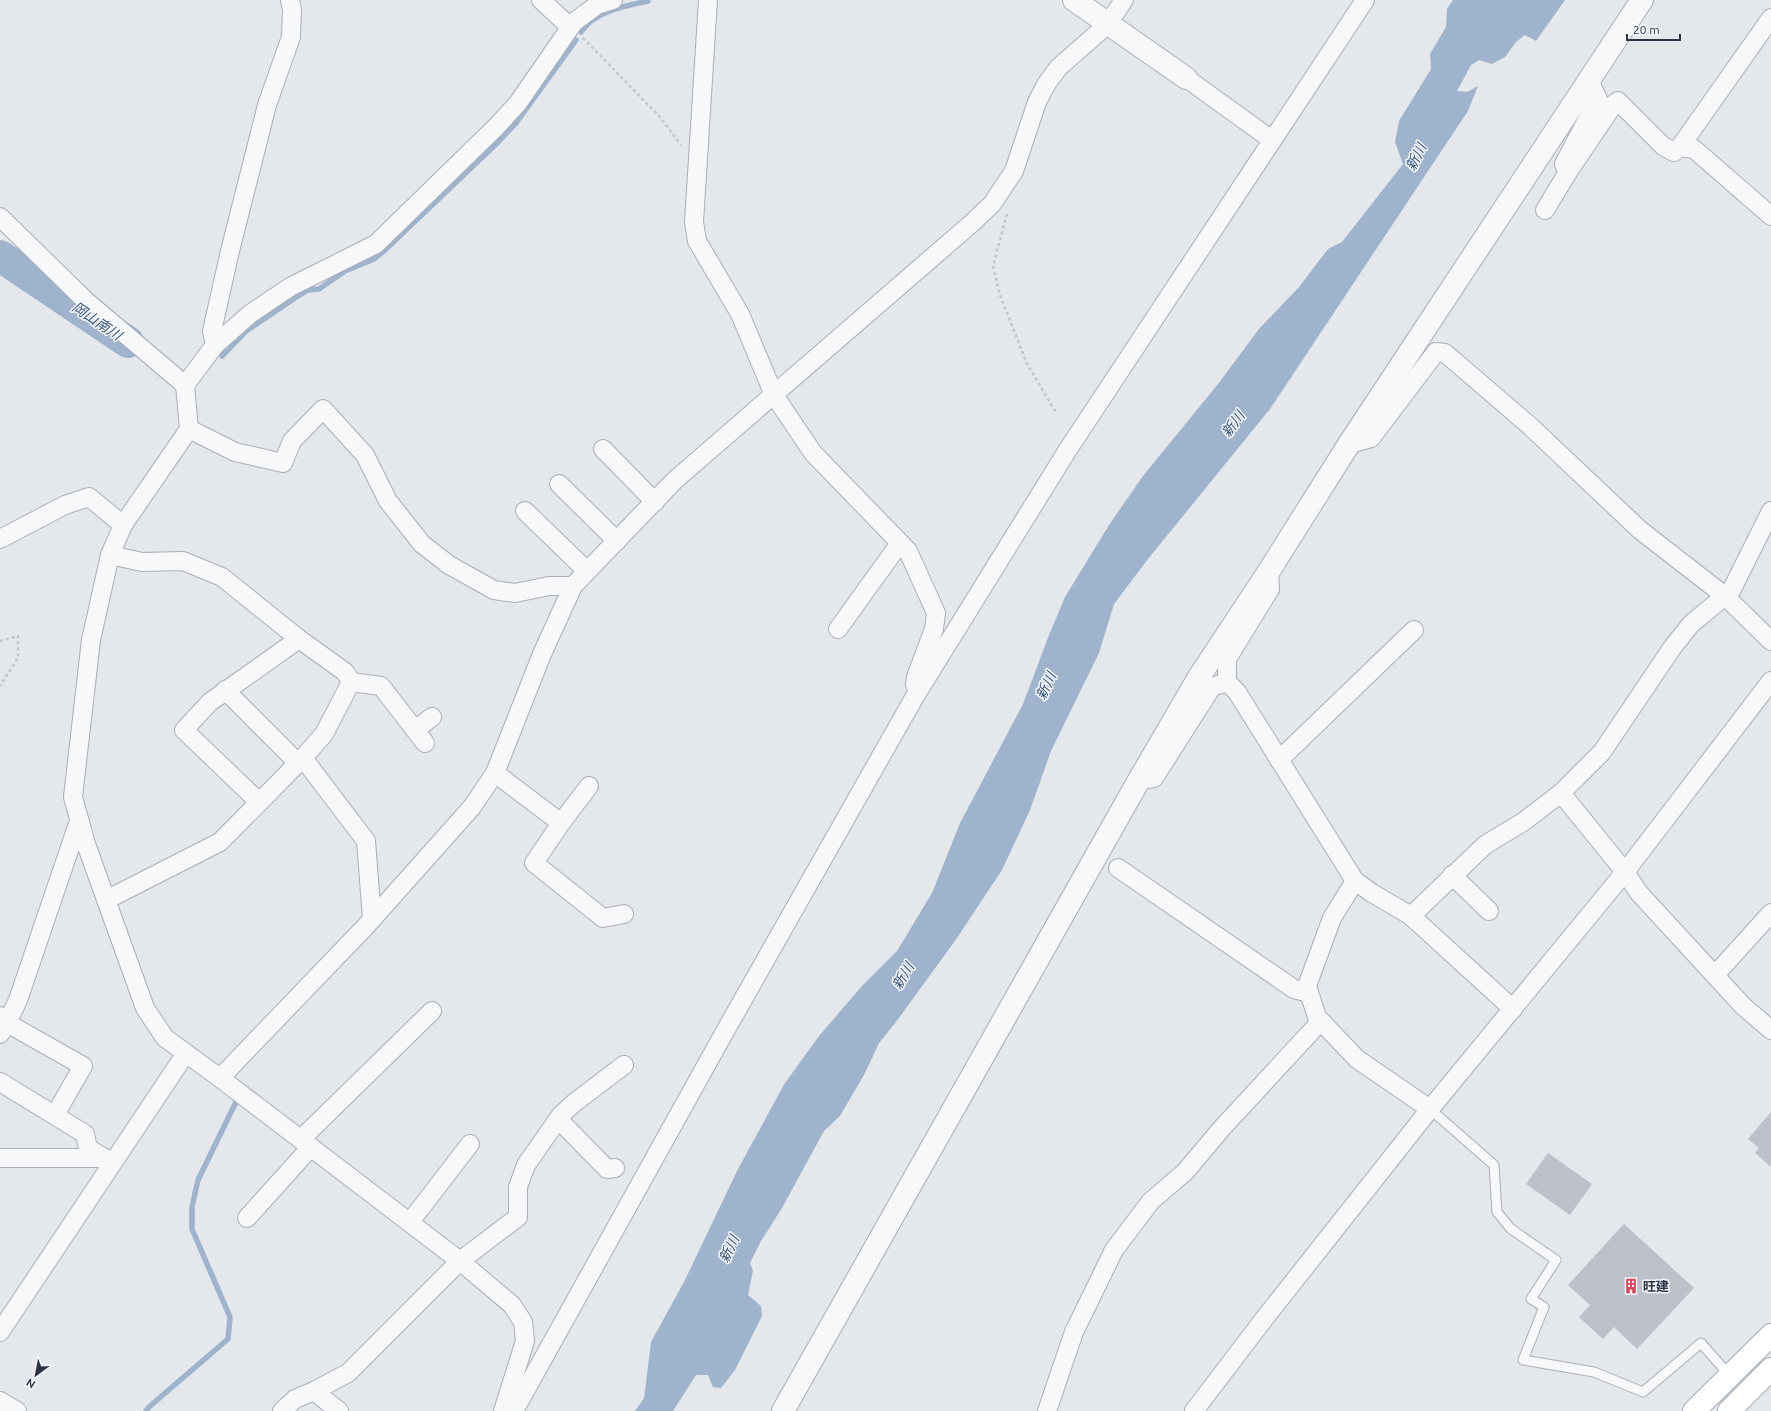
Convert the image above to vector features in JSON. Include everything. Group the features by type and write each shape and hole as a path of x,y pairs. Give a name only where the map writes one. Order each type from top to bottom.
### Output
{"main road":[{"path":"1694,1411 1771,1335"},
{"path":"1728,1411 1771,1369"}],"street":[{"path":"215,344 212,331 230,251 267,105 291,37 292,10 290,0"},
{"path":"540,0 570,27"},
{"path":"503,1411 525,1341 523,1322 512,1305 460,1261 410,1222 165,1038 145,1008 86,844 73,796 91,640 110,555 123,525 189,429 185,385 215,344 250,314 290,287 376,244 496,127 518,103 574,22 597,5 613,0"},
{"path":"708,0 694,222 697,241 740,314 774,395 813,453 908,551 936,613 934,629 916,677 914,698"},
{"path":"1074,0 1272,140"},
{"path":"220,1078 372,919 472,807 495,773 542,654 573,586 675,480 992,204 1014,171 1037,102 1047,82 1058,67 1107,24 1124,0"},
{"path":"514,1411 728,1026 914,698 1067,451 1365,0"},
{"path":"783,1411 1138,780 1199,677 1269,571 1349,444 1642,0"},
{"path":"1545,210 1568,172 1614,104 1618,101 1663,146 1674,152 1680,147 1771,18"},
{"path":"1568,172 1564,164 1598,99 1589,80"},
{"path":"1680,147 1694,149 1771,216"},
{"path":"0,217 86,301 185,385"},
{"path":"1349,444 1371,438 1436,352 1445,353 1530,426 1640,530 1725,596 1771,641"},
{"path":"189,429 235,452 283,463 292,441 323,409 365,455 388,501 422,544 449,565 494,590 515,593 549,586 573,586"},
{"path":"603,449 655,502"},
{"path":"560,484 617,541"},
{"path":"0,539 65,505 89,497 123,525"},
{"path":"525,511 587,571"},
{"path":"1411,916 1452,875 1486,845 1523,822 1561,793 1602,752 1672,648 1691,624 1731,591 1771,511"},
{"path":"838,629 900,543"},
{"path":"110,555 142,562 183,561 222,577 299,639 345,672 351,682"},
{"path":"1269,571 1270,590 1227,659 1227,682 1236,692 1356,881 1372,893 1411,916 1513,1009"},
{"path":"1279,760 1414,630"},
{"path":"259,802 184,730 210,702 225,690 299,639"},
{"path":"1194,1411 1264,1319 1430,1109 1625,872 1771,681"},
{"path":"351,682 381,686 420,736 432,717"},
{"path":"106,900 220,842 324,734 351,682"},
{"path":"1138,780 1154,778 1212,687 1227,682"},
{"path":"225,690 300,760 366,841 372,919"},
{"path":"495,773 561,823"},
{"path":"589,786 561,823 534,863 603,918 624,914"},
{"path":"1561,793 1625,872 1639,893 1743,1006 1771,1030"},
{"path":"55,1115 84,1066 2,1024 18,1000 79,821"},
{"path":"1118,868 1294,990 1309,993"},
{"path":"1452,875 1488,911"},
{"path":"1356,881 1332,918 1307,986 1309,993 1317,1017 1357,1059 1430,1109"},
{"path":"1715,975 1771,912"},
{"path":"247,1218 306,1143 432,1011"},
{"path":"1047,1411 1074,1332 1114,1250 1151,1201 1185,1172 1222,1128 1321,1021"},
{"path":"0,1332 110,1158 186,1053"},
{"path":"282,1411 295,1400 348,1373 460,1261 518,1216 518,1187 526,1165 558,1119 574,1103 624,1065"},
{"path":"0,1082 85,1134 88,1148 110,1158"},
{"path":"558,1119 606,1169 615,1168"},
{"path":"410,1222 470,1144"},
{"path":"0,1158 110,1158"},
{"path":"314,1391 339,1411"},
{"path":"0,1401 17,1411"}],"lane":[{"path":"1430,1109 1494,1165 1497,1212 1511,1229 1556,1260 1531,1299 1544,1307 1523,1360 1594,1372 1643,1392 1700,1343 1730,1376"}],"path":[{"path":"570,27 578,33 660,117 683,148 698,148"},
{"path":"1009,208 993,266 1000,295 1027,364 1057,414"},
{"path":"0,641 18,636 18,658 0,686"}],"water":[{"name":"新川","path":"1453,0 1565,0 1536,41 1525,35 1516,42 1505,57 1492,64 1479,60 1471,65 1457,91 1467,92 1478,86 1468,111 1270,409 1148,559 1114,604 1099,653 1051,751 1030,810 1002,870 957,938 879,1043 865,1073 840,1116 824,1131 750,1263 753,1271 748,1295 761,1306 762,1316 735,1370 721,1388 713,1387 708,1375 696,1375 673,1411 635,1411 644,1398 651,1342 685,1280 738,1169 785,1083 819,1036 862,986 897,951 932,893 960,823 1023,704 1065,597 1109,525 1143,476 1218,384 1259,329 1299,287 1328,249 1342,242 1403,164 1395,142 1399,121 1431,69 1430,54 1446,27 1447,9"}],"building":[{"path":"1771,1112 1771,1167 1755,1153 1759,1148 1748,1139"},
{"path":"1548,1153 1592,1184 1570,1215 1526,1184"},
{"name":"旺建","path":"1624,1224 1694,1288 1637,1349 1614,1327 1603,1339 1579,1317 1590,1305 1568,1285"}],"waterway":[{"path":"581,32 587,25 602,14 620,7 648,1"},
{"path":"222,356 246,331 295,298 308,290 319,289 345,271 374,259 385,250 516,123 576,40"},
{"name":"岡山南川","path":"0,256 128,342"},
{"path":"146,1411 228,1339 230,1317 192,1229 192,1207 198,1180 237,1100"}],"place":[{"name":"旺建","path":"1631,1286"}]}
